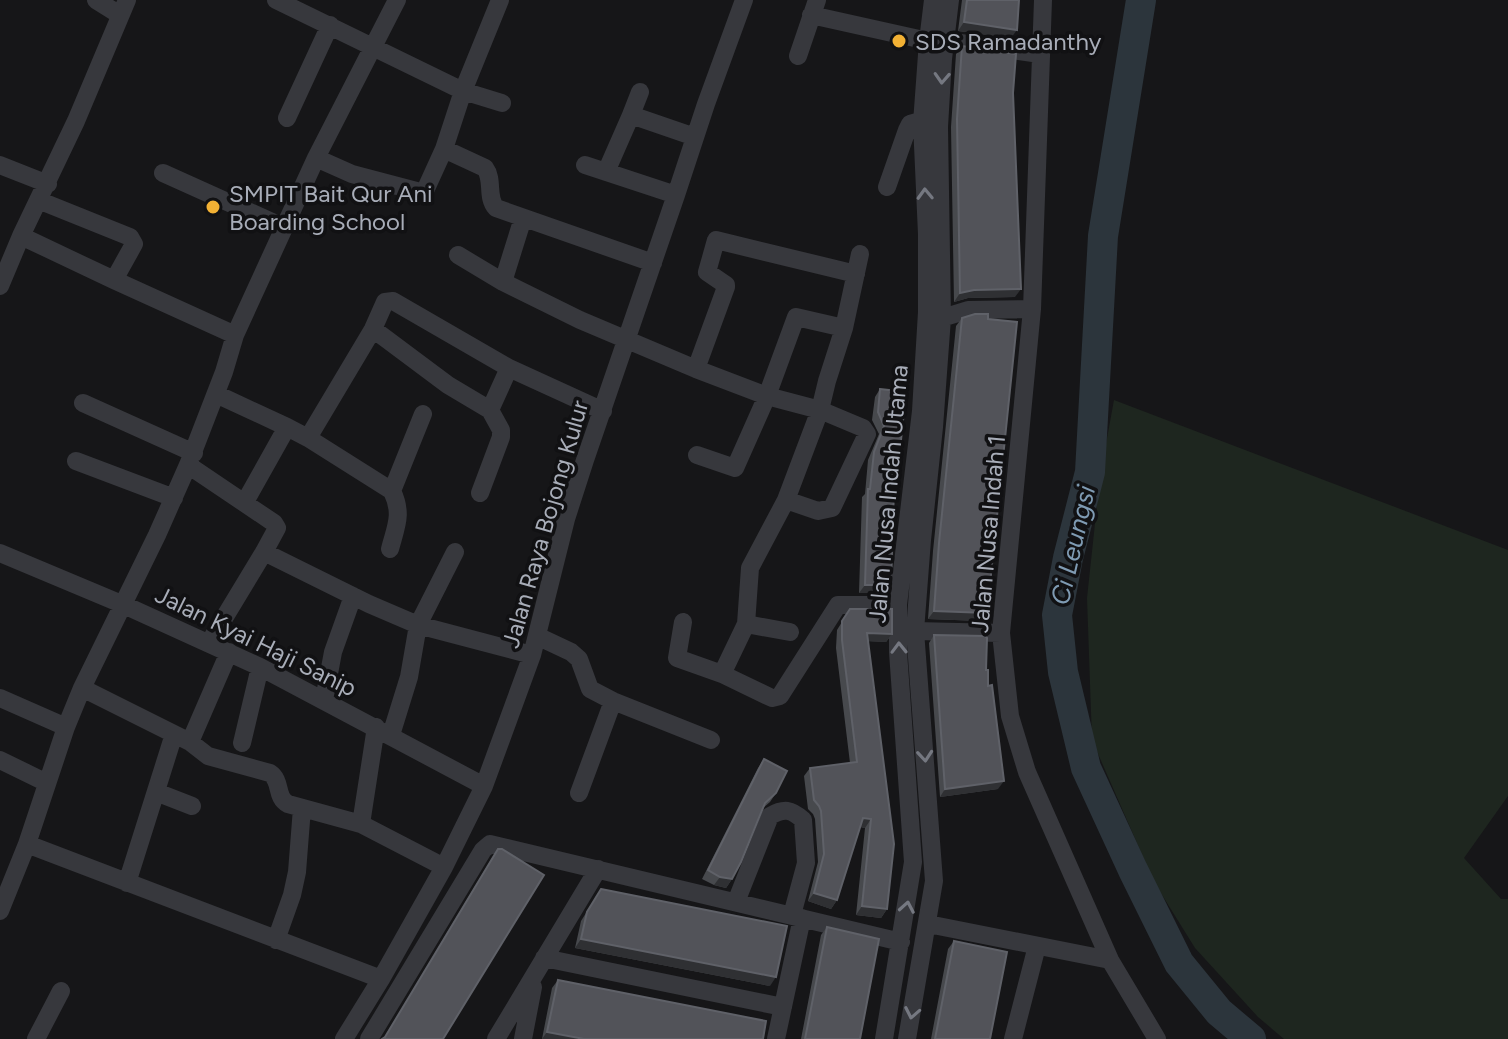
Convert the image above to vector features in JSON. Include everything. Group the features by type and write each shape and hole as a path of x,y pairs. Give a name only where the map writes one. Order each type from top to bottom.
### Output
{"street":[{"path":"0,286 123,7 96,0"},
{"path":"276,0 463,91 502,103"},
{"path":"0,911 27,844 66,727 191,459 235,335 316,158 397,0"},
{"path":"316,158 352,174 424,193 444,149 463,91 500,0"},
{"name":"Jalan Raya Bojong Kulur","path":"344,1039 444,867 484,786 532,655 566,519 744,0"},
{"name":"Jalan Nusa Indah Utama","path":"884,1039 913,862 898,652 898,605 915,539 934,427 942,318 939,127 943,59 937,41 933,0"},
{"name":"Jalan Nusa Indah Utama","path":"907,1039 934,872 915,631 915,539 927,312 922,123 937,41 950,0"},
{"name":"Jalan Nusa Indah 1","path":"1043,0 1032,309 1001,633 1010,716 1027,772 1110,960 1157,1039"},
{"path":"798,56 814,8 937,41 1040,54"},
{"path":"287,118 330,25"},
{"path":"606,172 640,92"},
{"path":"631,115 695,137"},
{"path":"887,187 910,124 922,123"},
{"path":"444,149 489,172 492,205 496,208 653,263"},
{"path":"0,165 43,192 130,237 134,244 114,280"},
{"path":"585,165 676,195"},
{"path":"163,173 283,227"},
{"path":"503,282 523,218"},
{"path":"21,236 235,335"},
{"path":"696,369 726,287 707,272 716,240 856,274"},
{"path":"722,674 746,624 750,568 786,500 820,410 844,328 860,254"},
{"path":"458,255 503,282 580,320 696,369 767,396 820,410 863,428 867,434 832,508 818,511 786,500"},
{"path":"308,438 373,329 385,302 393,301 509,368 603,411"},
{"path":"942,318 968,310 1032,309"},
{"path":"697,455 735,468 767,396 796,317 844,328"},
{"path":"373,329 448,385 490,410 501,430 501,437 480,493"},
{"path":"490,410 509,368"},
{"path":"216,394 308,438 392,491 398,503 398,512 390,549"},
{"path":"83,403 191,459 276,525 276,532 209,643"},
{"path":"392,491 423,414"},
{"path":"245,502 287,427"},
{"path":"76,461 174,498"},
{"path":"264,552 418,625 532,655"},
{"path":"361,824 384,731 409,677 418,625 455,552"},
{"name":"Jalan Kyai Haji Sanip","path":"0,553 229,652 484,786"},
{"path":"324,700 333,652 353,596"},
{"path":"683,622 677,658 722,674 772,698 780,696 838,605 898,605"},
{"path":"746,624 790,632"},
{"path":"915,631 1001,633"},
{"path":"537,636 579,659 590,689 711,740"},
{"path":"127,883 156,792 229,652"},
{"path":"242,743 260,667"},
{"path":"82,688 182,738 208,756 275,776 282,801 361,824 444,867"},
{"path":"0,698 66,727"},
{"path":"579,793 613,701"},
{"path":"0,760 47,783"},
{"path":"156,792 192,806"},
{"path":"276,940 297,872 302,808"},
{"path":"736,902 770,816 782,809 794,811 803,820 806,863 776,1039"},
{"path":"27,844 381,979"},
{"path":"369,1039 486,846 494,844 901,942"},
{"path":"496,1039 598,869"},
{"path":"928,924 1110,960"},
{"path":"1013,1039 1037,946"},
{"path":"540,965 783,1007"},
{"path":"523,1039 540,965"},
{"path":"36,1039 61,991"}],"shaded area":[{"path":"1114,400 1508,550 1508,796 1464,858 1501,899 1508,899 1508,1039 1284,1039 1258,1017 1195,948 1154,882 1092,740 1087,598 1100,477"}],"building":[{"path":"967,0 1019,0 1017,30 964,22"},
{"path":"962,46 1016,54 1013,93 1021,289 960,293 957,119"},
{"path":"988,314 988,319 1017,322 987,613 934,611 962,318"},
{"path":"880,389 906,392 894,488 891,585 865,585 868,489 874,452 884,426 878,412"},
{"path":"850,609 892,609 892,634 867,633 894,844 887,909 862,906 871,819 863,818 837,900 814,893 824,854 821,811 814,800 810,768 857,762 842,640 842,621"},
{"path":"934,635 987,638 986,670 988,686 992,685 1004,781 945,789"},
{"path":"764,759 787,771 776,793 765,803 732,879 720,877 708,870"},
{"path":"498,849 544,875 443,1039 382,1039 385,1037"},
{"path":"601,889 787,926 776,977 581,939 587,912"},
{"path":"827,927 879,939 860,1039 805,1039"},
{"path":"954,941 1007,952 990,1039 935,1039"},
{"path":"558,980 766,1021 763,1039 584,1039 547,1032"}],"waterway":[{"name":"Ci Leungsi","path":"1141,0 1103,236 1090,472 1057,615 1063,672 1086,768 1179,963 1219,1012 1251,1039"}],"place":[{"name":"SDS Ramadanthy","path":"899,41"},
{"name":"SMPIT Bait Qur Ani Boarding School","path":"213,207"}]}
